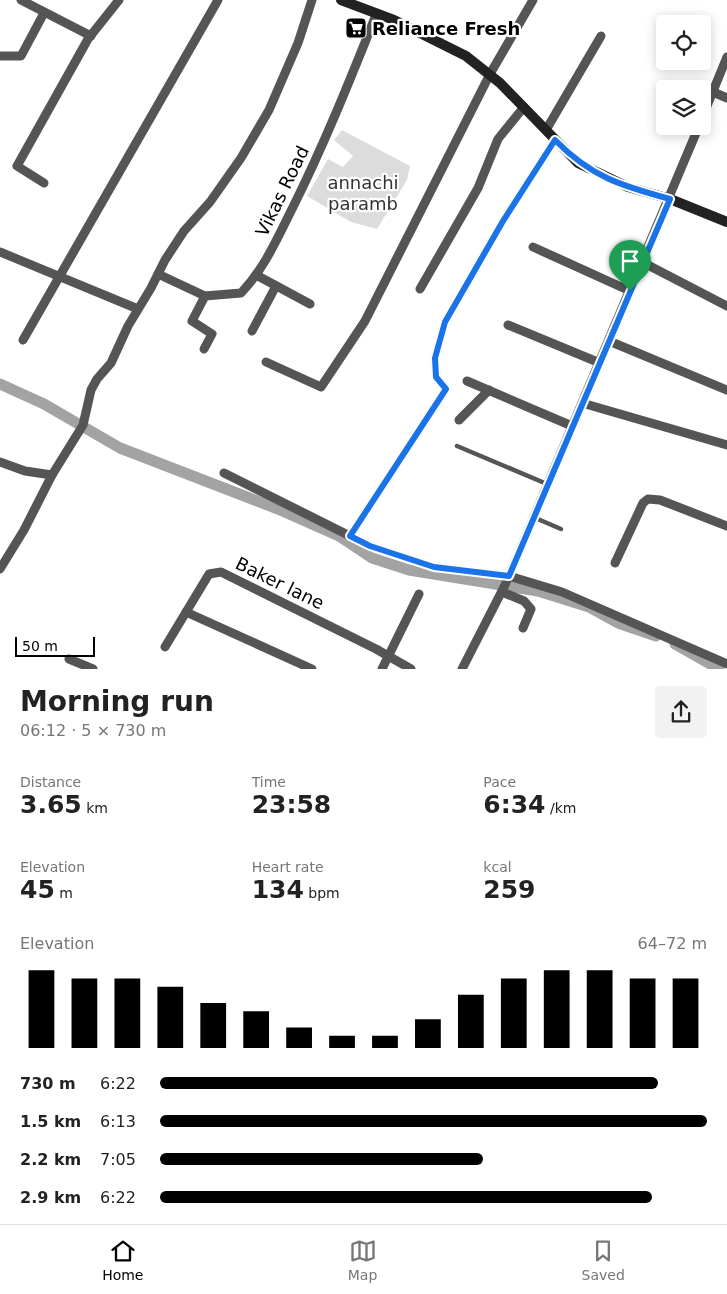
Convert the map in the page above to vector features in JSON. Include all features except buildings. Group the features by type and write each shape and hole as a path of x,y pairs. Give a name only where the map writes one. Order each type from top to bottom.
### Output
{"street":[{"path":"21,0 91,36"},
{"path":"44,183 17,166 91,36 119,0"},
{"path":"23,340 218,0"},
{"path":"0,569 24,530 52,475 83,424 94,384 111,363 128,326 158,274 184,231 210,202 241,158 269,110 298,43 312,0"},
{"path":"341,0 354,2 376,15 394,20 466,56 490,74 578,163 606,179 670,199 727,222"},
{"path":"266,362 321,387 365,322 490,74 533,0"},
{"path":"0,56 21,56 44,13"},
{"name":"Vikas Road","path":"158,274 205,296 241,293 258,276 307,178 336,114 376,15"},
{"path":"546,130 602,36"},
{"path":"711,97 727,56"},
{"path":"713,92 727,98"},
{"path":"420,289 478,188 498,139 524,107"},
{"path":"462,669 504,588 695,135"},
{"path":"350,536 446,389 436,377 435,358 445,322 503,221 555,140"},
{"path":"533,247 630,291"},
{"path":"0,252 138,309"},
{"path":"642,262 727,306"},
{"path":"258,276 310,304"},
{"path":"252,331 276,286"},
{"path":"204,349 212,334 192,321 205,296"},
{"path":"508,325 600,363"},
{"path":"609,341 727,390"},
{"path":"467,380 572,426"},
{"path":"459,420 488,390"},
{"path":"582,403 727,445"},
{"path":"0,462 25,471 52,475"},
{"path":"224,473 370,546 434,567 509,576 562,592 727,664"},
{"path":"615,563 643,503 648,499 660,500 727,526"},
{"name":"Baker lane","path":"165,647 210,574 221,572 411,669"},
{"path":"504,588 524,601 531,609 523,628"},
{"path":"382,669 390,657 419,594"},
{"path":"186,612 312,669"},
{"path":"69,659 93,669"},
{"path":"288,669 293,660"}],"lane":[{"path":"457,446 547,484"},
{"path":"533,517 560,529"}],"green space":[{"name":"annachi paramb","path":"342,130 410,166 407,180 377,229 351,222 307,196 328,159 343,167 353,156 334,140"}],"waterway":[{"path":"0,384 44,404 120,448 278,509 339,536 372,558 409,570 538,591 589,607 618,623 656,636"},
{"path":"675,644 719,669"}],"place":[{"name":"Reliance Fresh","path":"356,28"}],"route":[{"path":"555,140 578,163 606,179 670,199 630,291 509,576 434,567 370,546 350,536 446,389 436,377 435,358 445,322 465,284 503,221 555,140"}]}
